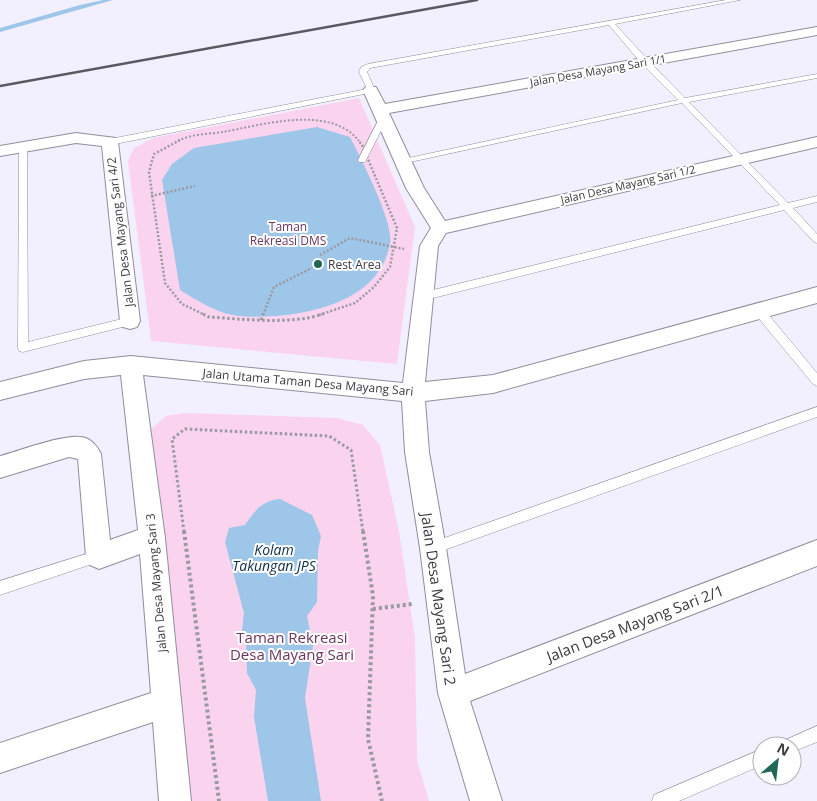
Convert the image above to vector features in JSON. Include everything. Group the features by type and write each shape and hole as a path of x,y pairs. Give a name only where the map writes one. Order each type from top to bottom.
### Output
{"street":[{"name":"Jalan Desa Mayang Sari 1/1","path":"381,114 644,61 817,31"},
{"path":"371,90 415,188 440,228"},
{"path":"0,151 76,138 110,142"},
{"name":"Jalan Desa Mayang Sari 4/2","path":"110,142 130,321"},
{"name":"Jalan Desa Mayang Sari 1/2","path":"440,228 817,142"},
{"name":"Jalan Desa Mayang Sari 2","path":"440,228 429,246 413,393 417,452 441,601 453,693 486,801"},
{"name":"Jalan Utama Taman Desa Mayang Sari","path":"0,391 84,370 131,365 413,393 493,384 817,295"},
{"name":"Jalan Desa Mayang Sari 3","path":"131,365 152,538 175,801"},
{"path":"0,467 69,447 81,447 89,454 99,556 152,538"},
{"name":"Jalan Desa Mayang Sari 2/1","path":"453,693 817,553"},
{"path":"0,758 167,703"}],"lane":[{"path":"110,142 371,90 363,72 368,66 737,0"},
{"path":"611,23 644,61 741,158 817,240"},
{"path":"404,162 682,101 817,76"},
{"path":"364,156 381,114"},
{"path":"23,147 23,348 130,321"},
{"path":"425,296 817,199"},
{"path":"759,311 817,381"},
{"path":"433,548 817,412"},
{"path":"0,588 99,556"},
{"path":"802,740 817,734"},
{"path":"660,801 752,761"}],"path":[{"path":"296,119 337,124 351,131 364,156 397,228 390,267 374,287 355,303 314,316 261,320 210,317 182,304 165,283 151,196 149,172 154,154 181,139 296,119"},
{"path":"151,196 195,186"},
{"path":"320,255 350,238 394,247"},
{"path":"261,320 274,287 312,268"},
{"path":"219,801 172,439 185,429 329,436 351,450 373,596 368,740 382,801"},
{"path":"373,609 441,601"}],"green space":[{"name":"Taman Rekreasi DMS","path":"359,98 415,227 397,364 151,341 128,161 134,148 153,138"},
{"name":"Taman Rekreasi Desa Mayang Sari","path":"184,413 337,418 363,425 380,445 399,531 415,638 417,760 429,801 184,801 148,432 166,416"}],"water":[{"path":"317,127 350,137 387,220 390,243 383,265 370,282 352,295 331,305 307,312 260,317 223,313 180,290 162,180 172,164 194,148"},
{"name":"Kolam Takungan JPS","path":"280,499 312,515 321,536 318,551 317,602 307,616 313,646 305,698 321,801 268,801 254,717 256,690 247,673 246,643 242,630 244,613 225,542 229,528 245,525 252,515 264,504"}],"waterway":[{"path":"0,30 82,6 110,0"}],"railway":[{"path":"0,86 477,0"}],"place":[{"name":"Rest Area","path":"318,264"}]}
